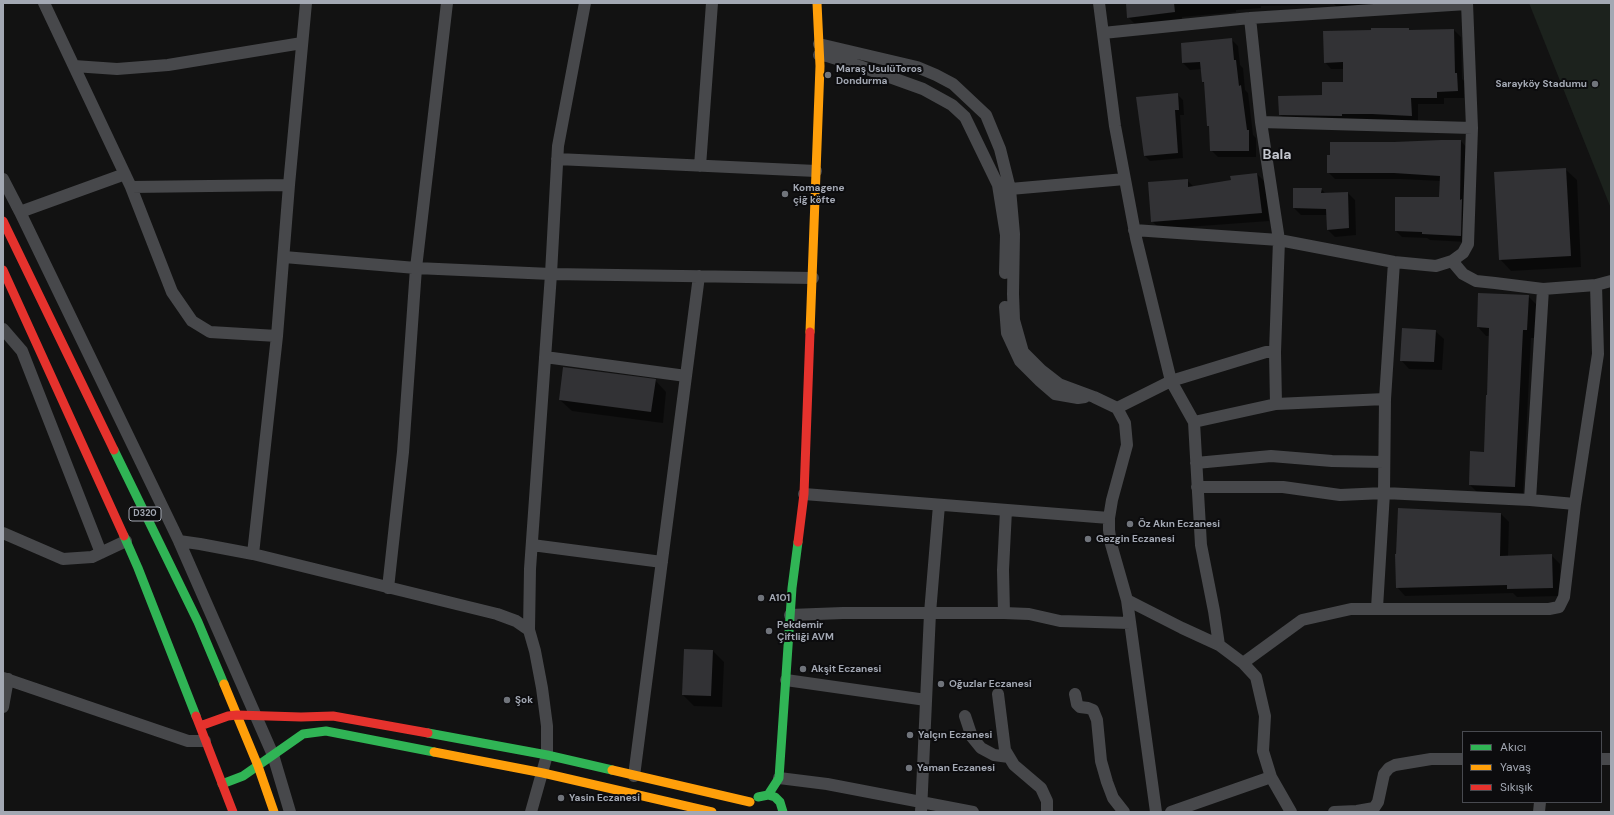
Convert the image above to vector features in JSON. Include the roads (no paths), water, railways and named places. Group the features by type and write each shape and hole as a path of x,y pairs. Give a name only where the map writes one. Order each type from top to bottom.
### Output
{"main road":[{"path":"768,795 779,778 790,615 804,494 816,171 824,51 817,3"},
{"name":"D320","path":"3,221 198,622 258,766 274,812"},
{"name":"D320","path":"3,270 138,568 234,812"},
{"path":"200,726 228,716 237,715 301,717 333,716 546,756 634,776 748,807 755,798 761,795 768,795 774,797 780,802 783,812"},
{"path":"222,784 242,776 303,734 326,731 543,773 712,812"}],"street":[{"path":"44,3 131,187 172,292 192,321 210,332 277,336"},
{"path":"253,554 277,336 306,3"},
{"path":"388,588 403,452 416,268 447,3"},
{"path":"532,812 543,773 546,756 547,726 542,688 535,651 529,630 532,545 551,274 558,146 584,3"},
{"path":"700,166 712,3"},
{"path":"1099,3 1115,126 1134,230 1171,381 1194,422 1201,545 1219,645"},
{"path":"1103,33 1250,18 1467,4 1472,128 1468,244 1463,253 1452,261 1436,266 1394,262 1279,240 1134,230"},
{"path":"1250,18 1261,122 1279,240 1275,352 1276,404"},
{"path":"74,66 117,68 168,65 302,43"},
{"path":"824,51 862,55 917,66 953,84 986,114 1000,149 1010,189 1014,234 1014,320 1023,352 1041,370 1059,384 1094,397 1117,408 1125,423 1127,444 1109,518 1110,544 1127,600 1156,812"},
{"path":"824,51 859,66 923,89 952,105 965,117 998,185 1001,198 1006,235 1005,297 1007,333 1020,361 1055,394 1078,398 1094,397"},
{"path":"1261,122 1472,128"},
{"path":"557,159 816,171"},
{"path":"20,212 125,174"},
{"path":"3,179 178,541 273,755 290,812"},
{"path":"1010,189 1125,179"},
{"path":"131,187 289,185"},
{"path":"284,257 416,268 551,274 813,278"},
{"path":"1452,261 1463,274 1476,281 1543,288 1596,285 1611,281"},
{"path":"1377,608 1384,493 1386,399 1394,262"},
{"path":"634,776 699,276"},
{"path":"1243,663 1302,620 1351,609 1548,609 1559,607 1564,597 1575,504 1598,354 1596,285"},
{"path":"1530,500 1543,288"},
{"path":"3,329 22,351 101,553"},
{"path":"1117,408 1171,381 1266,352 1275,352"},
{"path":"545,357 686,376"},
{"path":"1194,422 1276,404 1386,399"},
{"path":"1196,463 1270,456 1332,462 1384,462"},
{"path":"1197,487 1283,487 1340,495 1384,493 1530,500 1575,504"},
{"path":"804,494 1109,518"},
{"path":"921,807 930,613 939,505"},
{"path":"1004,613 1003,570 1006,510"},
{"path":"3,533 63,558 92,557 126,541"},
{"path":"178,541 253,554 497,614 516,621 529,630"},
{"path":"532,545 662,562"},
{"path":"1127,600 1219,645 1243,663 1256,677 1265,716 1263,751 1272,777 1291,812"},
{"path":"790,615 850,613 1004,613 1029,614 1060,621 1130,623"},
{"path":"3,707 5,679 188,741 205,741"},
{"path":"786,680 926,700"},
{"path":"998,694 1005,750 1021,772 1041,788 1047,801 1047,812"},
{"path":"1074,694 1077,704 1080,707 1094,710 1097,720 1101,761 1107,782 1113,798 1124,812"},
{"path":"965,716 972,737 981,748 994,755 1009,757"},
{"path":"1334,812 1357,811 1374,808 1378,802 1384,774 1389,768 1395,765 1431,759 1462,759"},
{"path":"1171,812 1272,777"},
{"path":"779,778 827,784 921,807 973,812"}],"place":[{"name":"Maraş UsulüToros Dondurma","path":"828,75"},
{"name":"Sarayköy Stadumu","path":"1595,84"},
{"name":"Komagene çiğ köfte","path":"785,194"},
{"name":"Öz Akın Eczanesi","path":"1130,524"},
{"name":"Gezgin Eczanesi","path":"1088,539"},
{"name":"A101","path":"761,598"},
{"name":"Pekdemir Çiftliği AVM","path":"769,631"},
{"name":"Akşit Eczanesi","path":"803,669"},
{"name":"Oğuzlar Eczanesi","path":"941,684"},
{"name":"Şok","path":"507,700"},
{"name":"Yalçın Eczanesi","path":"910,735"},
{"name":"Yaman Eczanesi","path":"909,768"},
{"name":"Yasin Eczanesi","path":"561,798"}],"district":[{"name":"Bala","path":"1277,155"}]}
